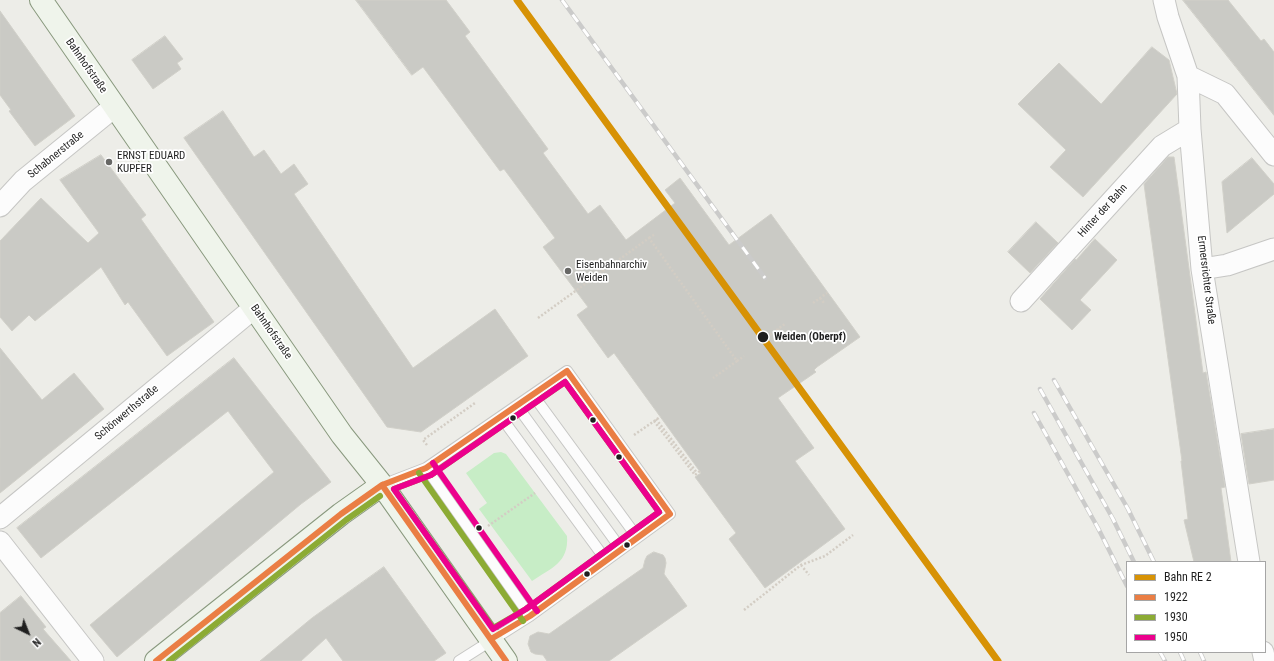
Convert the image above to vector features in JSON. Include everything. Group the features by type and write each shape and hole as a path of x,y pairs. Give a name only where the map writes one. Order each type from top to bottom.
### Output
{"main road":[{"name":"Bahnhofstraße","path":"41,0 342,435 382,485 506,661"},
{"path":"156,661 341,514 382,485"}],"street":[{"name":"Ermersrichter Straße","path":"1164,0 1188,76 1190,129 1202,269 1249,561"},
{"path":"1188,76 1225,94 1274,155"},
{"name":"Schabnerstraße","path":"0,206 30,175 114,107"},
{"name":"Hinter der Bahn","path":"1021,301 1162,146 1190,129"},
{"path":"1202,269 1227,265 1274,249"},
{"name":"Schönwerthstraße","path":"0,518 254,308"},
{"path":"0,542 93,661"}],"lane":[{"path":"382,485 426,468 567,371 670,514 530,616 491,639 459,661"},
{"path":"533,395 637,537"},
{"path":"517,406 621,549"},
{"path":"501,417 606,560"},
{"path":"426,468 530,616"}],"path":[{"path":"538,318 655,234"},
{"path":"649,238 737,361"},
{"path":"595,260 603,271"},
{"path":"813,303 827,293"},
{"path":"820,298 824,303"},
{"path":"770,335 786,323"},
{"path":"778,329 782,334"},
{"path":"713,378 744,356"},
{"path":"621,445 660,416"},
{"path":"655,420 695,474 699,472"},
{"path":"744,610 802,565 825,556 853,535"},
{"path":"802,565 809,575"}],"green space":[{"path":"501,452 506,454 567,536 567,545 562,559 552,568 532,581 479,509 487,503 466,473 494,453"}],"building":[{"path":"356,0 446,0 470,32 465,36 548,149 543,153 588,214 600,205 626,240 675,203 665,190 680,178 729,245 771,214 860,337 817,367 814,370 816,372 778,398 814,448 795,461 845,529 765,588 729,539 736,533 695,477 701,473 614,353 608,358 577,315 588,307 543,247 555,238 504,169 500,171 423,67 412,75"},
{"path":"1183,0 1228,0 1261,41 1264,39 1274,52 1274,115"},
{"path":"0,11 75,116 35,146 9,111 11,110 0,95"},
{"path":"165,36 183,59 177,63 181,69 153,89 132,60"},
{"path":"1152,47 1169,60 1177,94 1083,197 1050,167 1066,150 1018,104 1059,63 1101,104"},
{"path":"223,111 254,157 264,150 281,174 294,164 308,184 294,194 413,368 495,309 528,356 421,432 387,427 184,138"},
{"path":"101,155 146,215 141,219 214,322 167,356 128,302 125,305 101,267 35,321 29,315 12,331 0,317 0,241 41,198 88,243 99,233 60,180"},
{"path":"1168,157 1174,157 1203,373 1206,372 1225,487 1221,488 1231,561 1194,561 1184,520 1188,519 1182,461 1144,184"},
{"path":"1252,158 1274,184 1274,194 1227,233 1222,182"},
{"path":"1036,222 1058,243 1030,273 1008,252"},
{"path":"1095,239 1117,260 1080,300 1091,310 1072,330 1040,299 1075,259 1076,260"},
{"path":"0,348 42,400 74,373 104,409 0,493"},
{"path":"234,358 331,482 301,504 117,657 90,625 274,472 228,411 41,558 17,528"},
{"path":"1274,429 1274,480 1249,484 1241,434"},
{"path":"654,552 663,555 665,558 666,563 664,574 687,606 609,661 547,661 543,655 531,652 528,644 530,636 538,632 549,634 643,568 647,556"},
{"path":"384,567 446,653 434,661 343,661 326,638 301,661 260,661 312,618"},
{"path":"21,596 46,627 43,629 71,661 0,661 0,613"}],"railway":[{"path":"562,0 765,278"},
{"path":"1054,380 1128,509 1154,561"},
{"path":"1040,389 1113,519 1134,561"},
{"path":"1034,413 1098,528 1126,584"},
{"path":"1161,653 1165,661"},
{"path":"1180,653 1184,661"},
{"path":"1200,653 1204,661"}],"transit line":[{"path":"517,0 998,661"},
{"name":"1922","path":"156,661 341,514 382,485 426,468 567,371 670,514 530,616 491,639"},
{"name":"1930","path":"565,382 659,512 526,609 493,628 394,489 431,475 565,382"},
{"name":"1950","path":"565,382 659,512 526,609 493,629 394,489 431,475 565,382"},
{"name":"1950","path":"433,463 537,611"},
{"name":"1930","path":"419,473 523,621"},
{"name":"1922","path":"382,485 506,661"},
{"name":"1930","path":"169,661 346,520 380,496"}],"place":[{"name":"ERNST EDUARD KUPFER","path":"109,162"},
{"name":"Eisenbahnarchiv Weiden","path":"568,271"},
{"name":"Weiden (Oberpf)","path":"763,337"}]}
